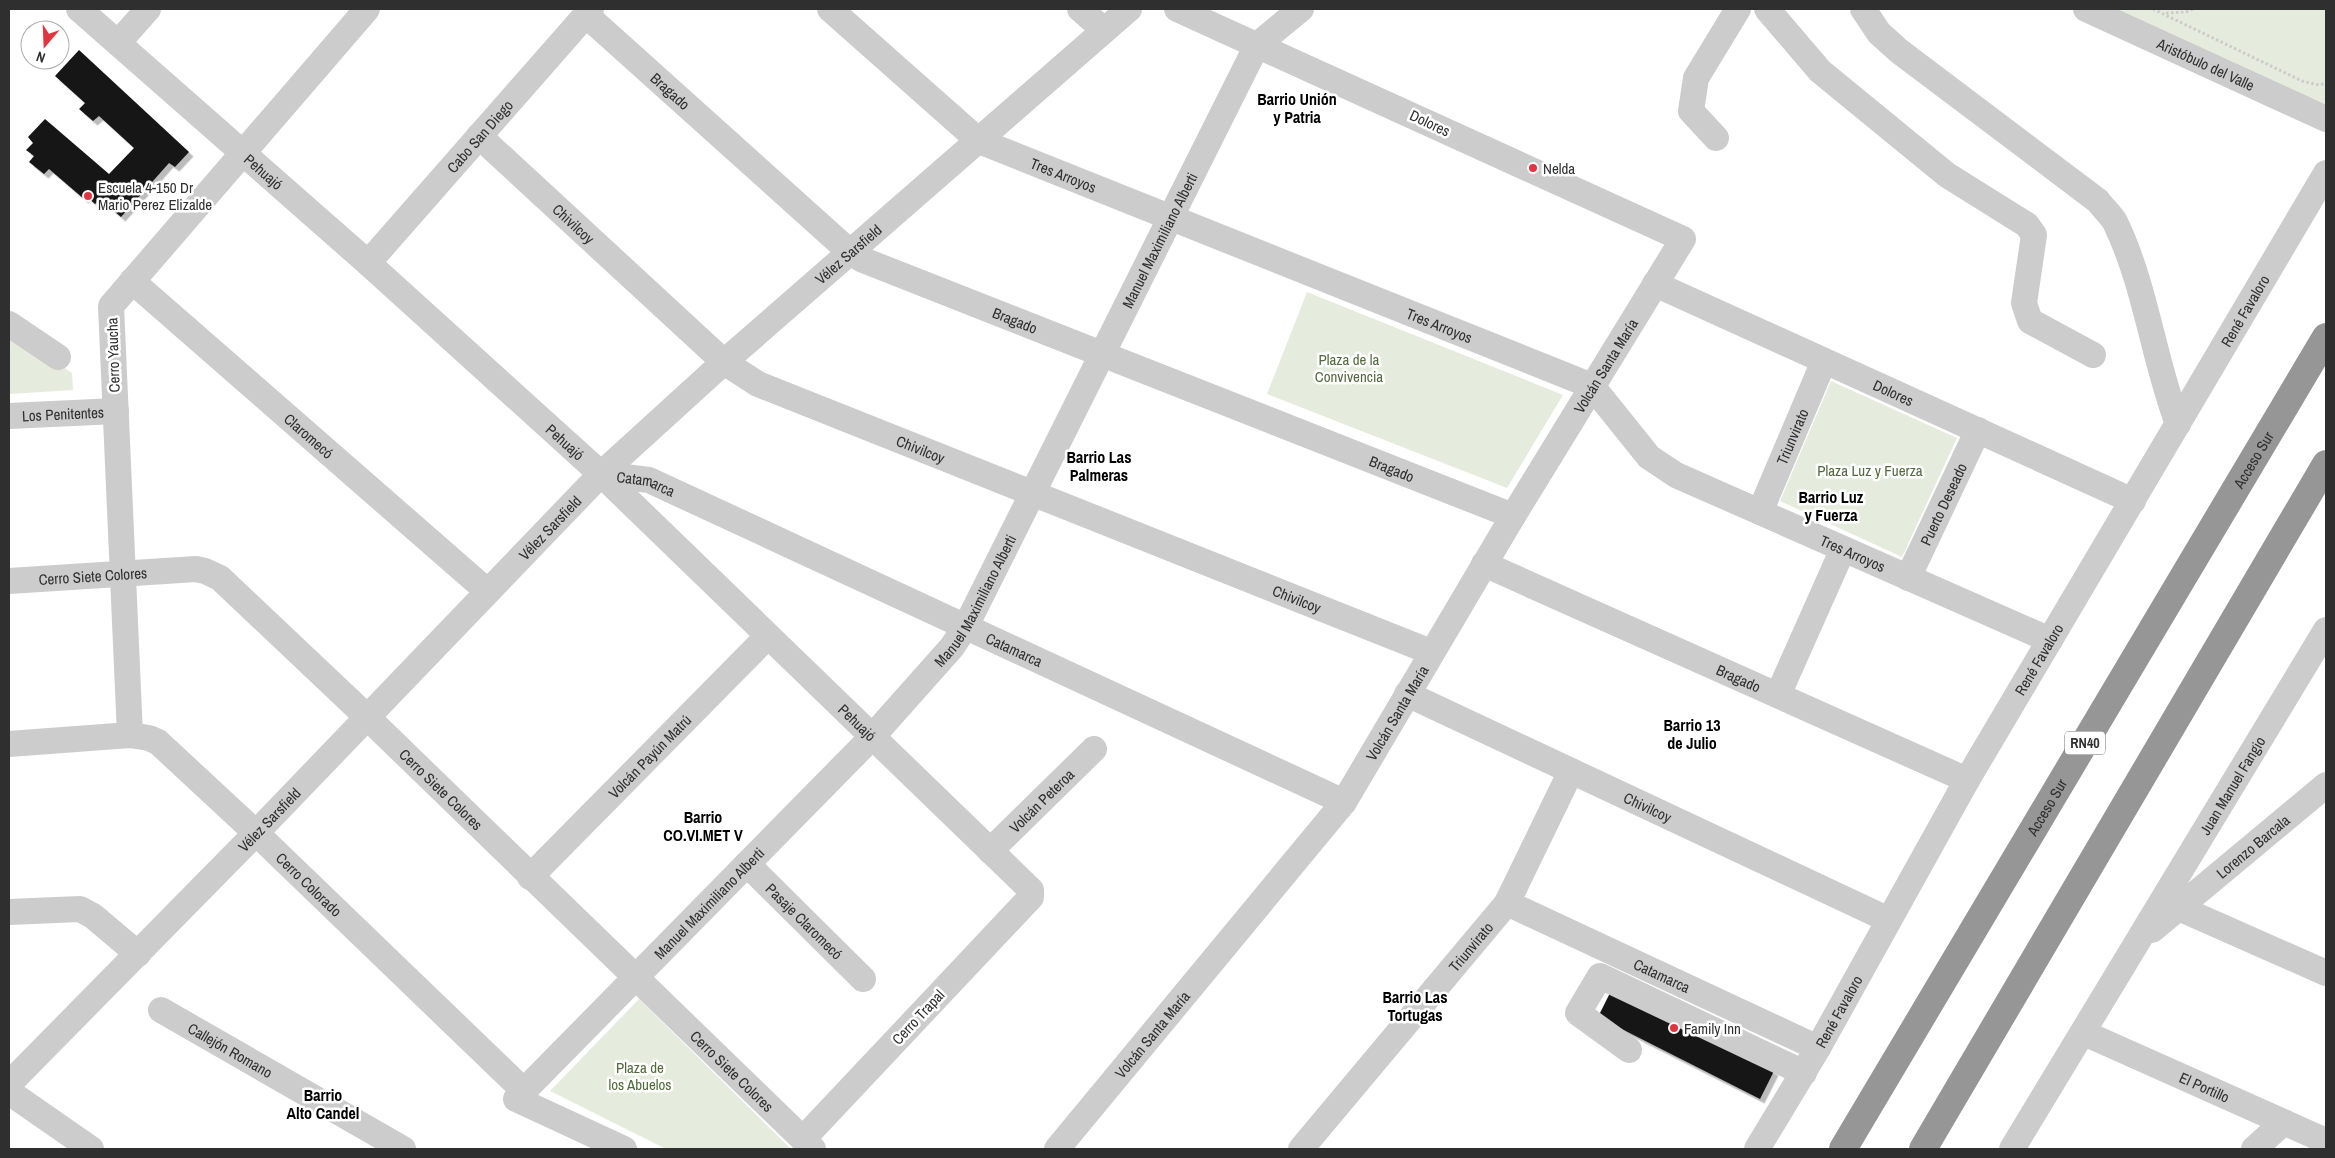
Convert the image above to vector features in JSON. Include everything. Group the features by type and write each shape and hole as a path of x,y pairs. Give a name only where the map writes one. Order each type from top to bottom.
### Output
{"highway":[{"name":"Acceso Sur","path":"1843,1149 2326,337"},
{"path":"1923,1149 2326,464"}],"street":[{"name":"Pehuajó","path":"79,9 368,263 600,474 1031,890 1032,894"},
{"path":"118,43 148,9"},
{"name":"Cerro Yaucha","path":"130,735 111,306 367,9"},
{"name":"Tres Arroyos","path":"830,9 979,141 1592,386 1649,456 1662,467 1676,475 2050,640"},
{"path":"1080,9 1104,30"},
{"name":"Vélez Sarsfield","path":"9,1084 256,833 600,474 724,362 1129,9"},
{"name":"Dolores","path":"1177,9 1683,239"},
{"name":"Manuel Maximiliano Alberti","path":"520,1095 872,737 952,647 966,626 1257,45 1301,9"},
{"path":"1716,138 1690,111 1696,78 1738,9"},
{"path":"1766,9 1820,71 1947,175 2027,225 2034,235 2024,303 2030,321 2093,356"},
{"path":"1862,9 1879,33 1899,51 2098,201 2114,220 2140,287 2170,403 2178,424"},
{"name":"Aristóbulo del Valle","path":"2086,9 2326,119"},
{"name":"Cabo San Diego","path":"368,263 588,12"},
{"name":"Bragado","path":"588,12 851,253 873,264 1102,356 1513,516"},
{"name":"Chivilcoy","path":"479,136 724,362 758,384 1431,652"},
{"name":"René Favaloro","path":"1757,1149 1818,1048 1967,780 2326,174"},
{"name":"Volcán Santa María","path":"1057,1149 1344,802 1431,652 1683,239"},
{"name":"Claromecó","path":"132,281 487,590"},
{"name":"Dolores","path":"1655,284 2133,500"},
{"path":"9,324 58,357"},
{"name":"Triunvirato","path":"1760,512 1824,361"},
{"name":"Los Penitentes","path":"9,416 116,411"},
{"name":"Puerto Deseado","path":"1908,578 1978,430"},
{"name":"Catamarca","path":"600,474 649,480 1344,802"},
{"path":"1778,695 1843,549"},
{"name":"Bragado","path":"1484,564 1967,780"},
{"name":"Cerro Siete Colores","path":"9,581 196,569 212,574 227,584 808,1144"},
{"name":"Juan Manuel Fangio","path":"2012,1149 2084,1033 2326,630"},
{"name":"Volcán Payún Matrú","path":"530,877 768,636"},
{"name":"Chivilcoy","path":"1407,694 1889,920"},
{"name":"Cerro Colorado","path":"9,744 130,735 149,738 158,742 256,833 520,1095 582,1141 624,1149"},
{"name":"Volcán Peteroa","path":"990,851 1094,749"},
{"name":"Triunvirato","path":"1301,1149 1507,903 1570,771"},
{"name":"Lorenzo Barcala","path":"2179,908 2326,785"},
{"name":"Pasaje Claromecó","path":"747,864 864,979"},
{"name":"Cerro Trapal","path":"808,1144 1032,894"},
{"name":"Catamarca","path":"1507,903 1818,1048"},
{"path":"2179,908 2326,973"},
{"name":"Juan Manuel Fangio","path":"2139,942 2179,908"},
{"path":"9,912 80,909 93,916 138,954"},
{"path":"1629,1050 1578,1013 1600,976 1804,1072"},
{"name":"Callejón Romano","path":"161,1010 403,1149"},
{"name":"El Portillo","path":"2084,1033 2326,1141"},
{"path":"9,1092 91,1149"},
{"path":"2254,1149 2284,1122"}],"path":[{"path":"2153,9 2302,80 2319,85 2326,83"},
{"path":"2160,12 2172,14 2193,9"}],"green space":[{"path":"2115,9 2326,9 2326,106"},
{"name":"Plaza de la Convivencia","path":"1307,292 1563,395 1507,488 1267,394"},
{"path":"9,331 72,373 73,390 9,394"},
{"name":"Plaza Luz y Fuerza","path":"1831,381 1957,438 1902,557 1780,501"},
{"name":"Plaza de los Abuelos","path":"639,999 791,1149 666,1149 550,1091"}],"building":[{"path":"79,50 189,152 175,167 169,163 121,217 100,199 95,204 86,196 84,199 49,169 44,174 29,162 34,156 26,150 33,143 28,137 45,119 109,174 134,148 99,116 93,121 79,109 85,103 55,76 61,70 70,70 70,60"},
{"path":"1612,989 1774,1071 1760,1099 1598,1017"}],"place":[{"name":"Nelda","path":"1533,168"},
{"name":"Escuela 4-150 Dr Mario Perez Elizalde","path":"88,196"},
{"name":"Family Inn","path":"1674,1028"}],"district":[{"name":"Barrio Unión y Patria","path":"1297,108"},
{"name":"Barrio Las Palmeras","path":"1099,466"},
{"name":"Barrio Luz y Fuerza","path":"1831,506"},
{"name":"Barrio 13 de Julio","path":"1692,734"},
{"name":"Barrio CO.VI.MET V","path":"703,826"},
{"name":"Barrio Las Tortugas","path":"1415,1006"},
{"name":"Barrio Alto Candel","path":"323,1104"}]}
